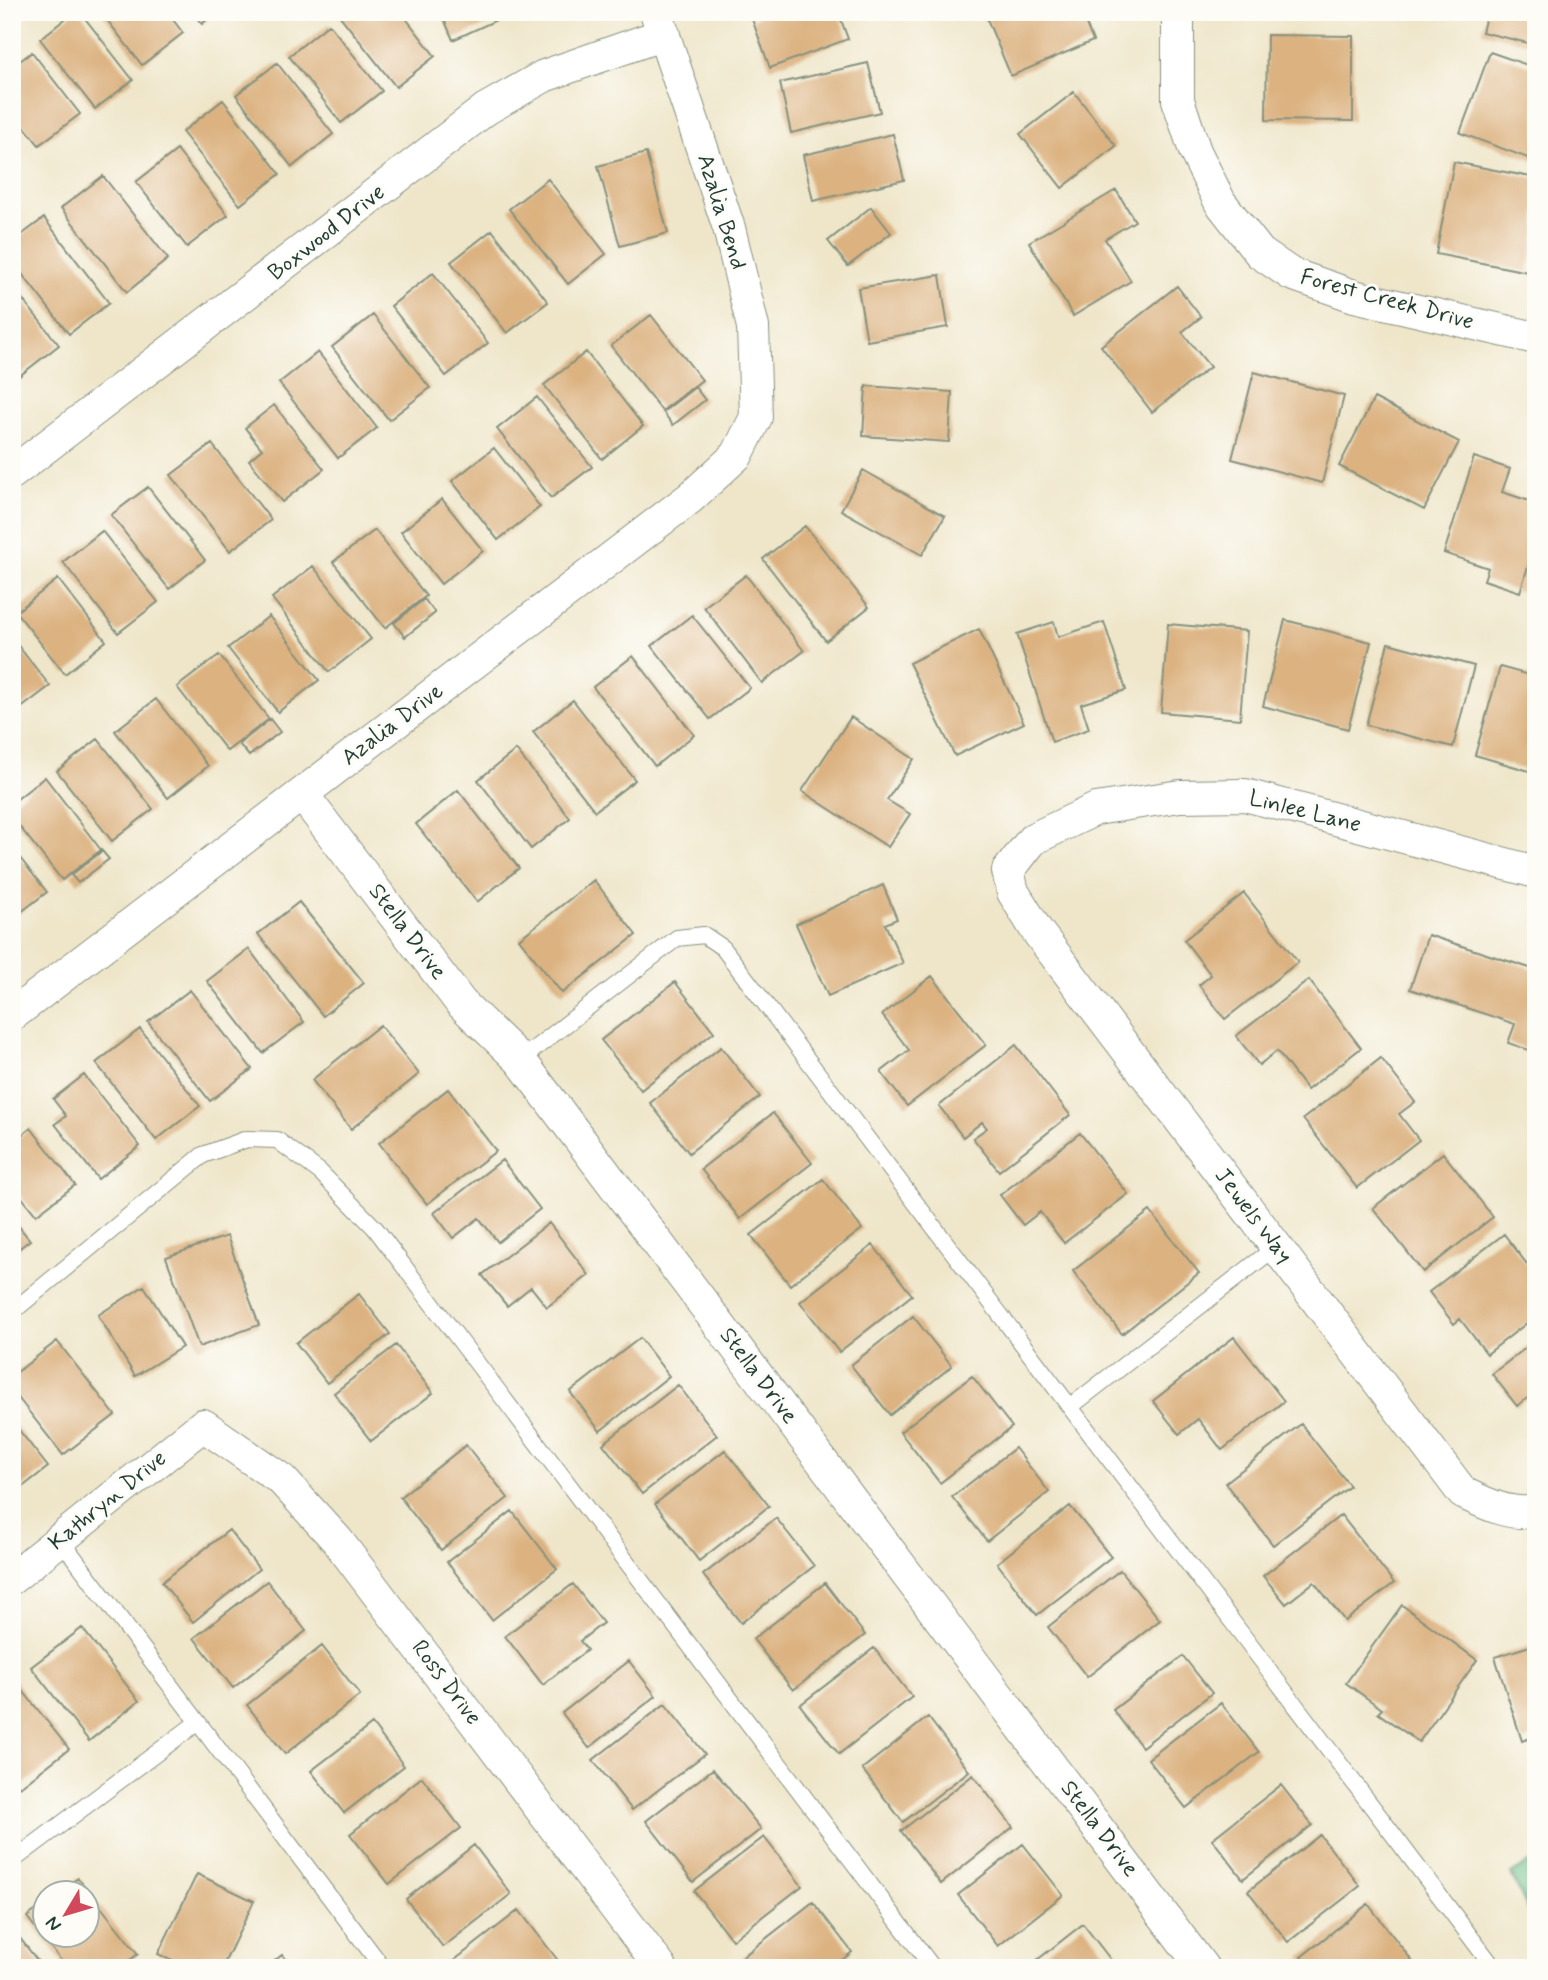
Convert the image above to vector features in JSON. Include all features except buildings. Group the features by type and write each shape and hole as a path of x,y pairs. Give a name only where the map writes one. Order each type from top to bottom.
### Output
{"street":[{"name":"Forest Creek Drive","path":"1178,12 1178,100 1195,151 1220,202 1261,253 1291,274 1354,296 1533,335"},
{"name":"Azalia Bend","path":"660,23 732,241 753,327 756,417"},
{"name":"Boxwood Drive","path":"12,473 486,109 544,76 660,23"},
{"name":"Azalia Drive","path":"12,1015 690,498 737,455 756,417"},
{"name":"Stella Drive","path":"302,794 461,1003 520,1060 1203,1968"},
{"name":"Linlee Lane","path":"1008,871 1033,839 1096,809 1180,796 1245,795 1536,872"},
{"name":"Jewels Way","path":"1008,871 1013,892 1037,932 1463,1493 1493,1507 1525,1513 1536,1511"},
{"name":"Kathryn Drive","path":"12,1578 203,1424"},
{"name":"Ross Drive","path":"203,1424 282,1480 337,1539 661,1968"}],"lane":[{"path":"520,1060 677,938 704,935 723,948 1494,1968"},
{"path":"12,1312 203,1155 247,1139 276,1140 320,1172 375,1228 933,1968"},
{"path":"1070,1407 1276,1247"},
{"path":"60,1539 383,1968"},
{"path":"12,1861 198,1722"}],"green space":[{"path":"1536,1859 1536,1926 1511,1874"}]}
